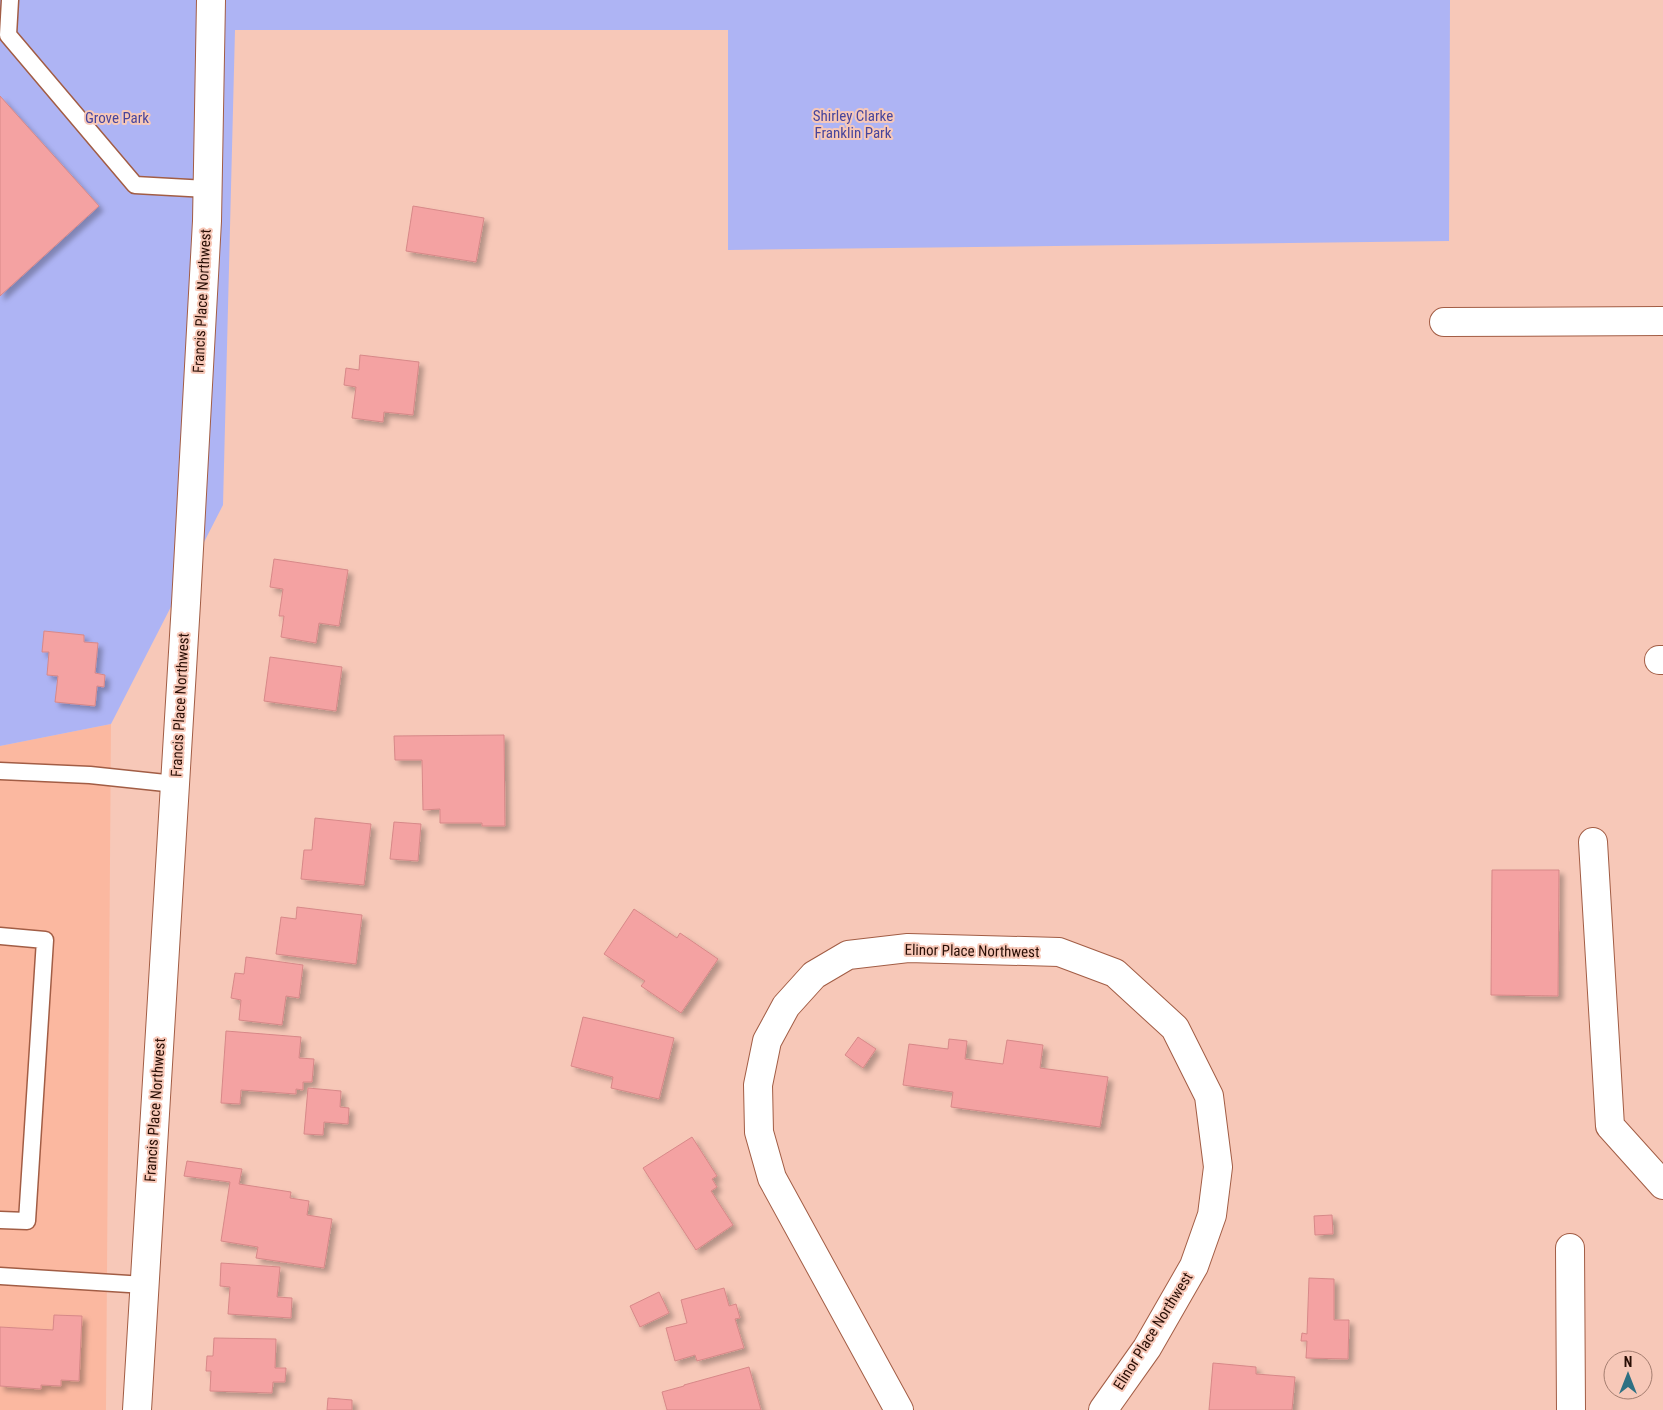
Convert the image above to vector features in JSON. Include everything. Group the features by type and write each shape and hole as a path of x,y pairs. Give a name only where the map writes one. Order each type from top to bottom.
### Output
{"street":[{"name":"Francis Place Northwest","path":"137,1410 176,784 207,189 211,0"},
{"path":"1444,322 1663,321"},
{"path":"1593,842 1610,1126 1663,1184"},
{"name":"Elinor Place Northwest","path":"899,1410 772,1178 759,1132 758,1085 767,1041 786,1006 814,975 848,955 908,948 1059,952 1116,973 1175,1028 1209,1096 1218,1166 1212,1215 1194,1266 1147,1348 1103,1410"},
{"path":"1570,1248 1571,1410"}],"lane":[{"path":"10,0 8,35 135,185 207,189"},
{"path":"0,770 90,775 176,784"},
{"path":"0,936 45,940 27,1221 0,1220"},
{"path":"0,1276 145,1285"}],"shaded area":[{"path":"111,724 106,1410 0,1410 0,746"}],"green space":[{"path":"0,0 1450,0 1449,241 728,250 728,30 235,30 223,505 111,724 0,746"}],"building":[{"path":"0,96 99,206 0,296"},
{"path":"413,206 484,218 476,262 406,251"},
{"path":"360,355 419,362 413,415 384,412 383,422 352,418 356,387 344,385 346,368 359,370"},
{"path":"274,559 348,570 339,626 319,623 316,643 281,637 284,616 279,616 283,589 270,587"},
{"path":"44,631 84,635 84,642 98,643 95,673 105,675 104,687 97,686 95,706 55,702 58,676 47,675 49,652 42,652"},
{"path":"270,657 342,667 336,711 264,701"},
{"path":"504,735 505,826 482,826 482,823 440,823 440,809 423,810 422,760 395,760 394,736"},
{"path":"315,818 371,824 364,885 301,879 304,850 312,850"},
{"path":"394,822 421,824 418,861 390,859"},
{"path":"1492,870 1559,870 1558,996 1491,995"},
{"path":"297,907 362,915 356,964 276,954 281,917 296,919"},
{"path":"634,909 677,938 680,933 718,959 681,1013 641,986 645,981 604,954"},
{"path":"246,957 303,965 299,998 286,996 282,1025 239,1020 241,1000 231,998 235,973 244,974"},
{"path":"583,1017 674,1038 659,1099 611,1088 613,1077 571,1066"},
{"path":"226,1031 301,1037 299,1058 314,1059 312,1082 303,1082 303,1090 296,1089 296,1094 241,1090 240,1104 221,1103"},
{"path":"858,1037 876,1049 863,1068 845,1055"},
{"path":"949,1039 967,1041 965,1059 1003,1064 1007,1040 1043,1045 1040,1068 1108,1077 1100,1127 951,1107 953,1092 903,1085 909,1044 948,1049"},
{"path":"308,1088 341,1091 340,1107 349,1108 348,1124 324,1122 323,1135 304,1134"},
{"path":"692,1137 717,1176 712,1179 717,1187 711,1191 733,1225 696,1250 643,1168"},
{"path":"187,1161 242,1169 239,1184 291,1192 290,1198 309,1201 307,1215 332,1219 324,1268 256,1258 258,1247 221,1241 230,1182 184,1176"},
{"path":"1332,1215 1333,1234 1315,1235 1314,1216"},
{"path":"221,1263 280,1267 277,1297 292,1298 291,1318 228,1314 230,1287 220,1286"},
{"path":"1309,1278 1334,1279 1334,1320 1349,1320 1348,1359 1306,1358 1307,1341 1301,1341 1302,1333 1307,1334"},
{"path":"724,1288 729,1306 736,1304 740,1318 735,1319 744,1348 697,1361 695,1355 675,1361 666,1328 687,1323 681,1300"},
{"path":"659,1292 669,1313 640,1327 630,1306"},
{"path":"54,1315 82,1316 79,1381 61,1380 61,1386 41,1385 41,1389 0,1386 0,1327 53,1330"},
{"path":"214,1338 276,1339 275,1368 286,1368 285,1382 273,1382 272,1393 210,1391 211,1371 206,1371 207,1356 213,1356"},
{"path":"1213,1363 1256,1367 1256,1374 1295,1377 1292,1410 1209,1410"},
{"path":"749,1367 761,1410 667,1410 662,1392"},
{"path":"328,1398 352,1400 352,1410 327,1410"}],"park label":[{"name":"Grove Park","path":"117,118"},
{"name":"Shirley Clarke Franklin Park","path":"853,124"}]}
